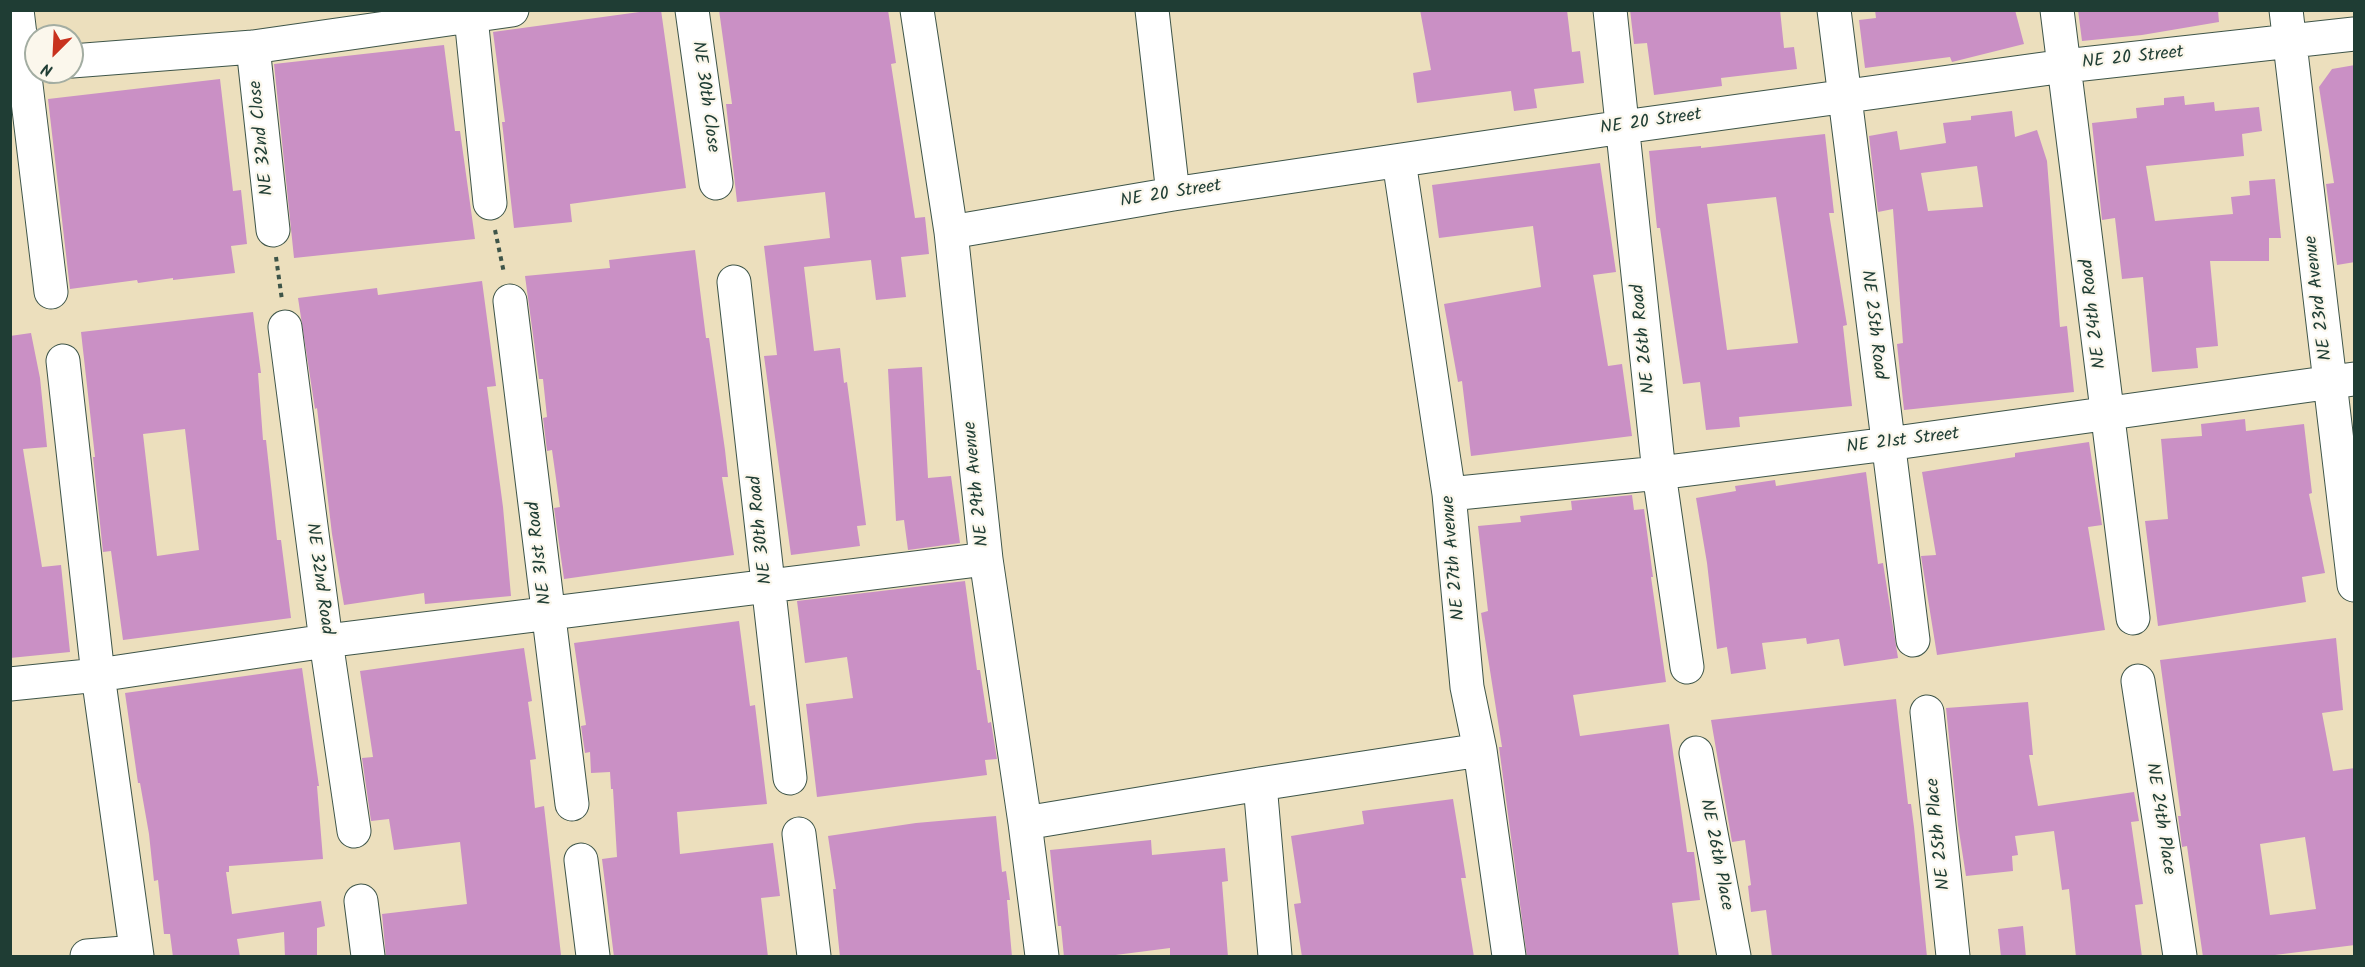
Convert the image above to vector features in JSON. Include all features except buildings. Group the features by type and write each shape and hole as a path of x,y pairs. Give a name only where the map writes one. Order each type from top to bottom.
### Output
{"street":[{"path":"18,10 24,65"},
{"path":"84,60 253,47 512,10"},
{"name":"NE 30th Close","path":"692,10 716,183"},
{"name":"NE 29th Avenue","path":"917,10 951,232 986,559 1026,823 1042,957"},
{"path":"1152,10 1173,194"},
{"name":"NE 26th Road","path":"1610,10 1659,473 1687,667"},
{"name":"NE 25th Road","path":"1834,10 1913,639"},
{"name":"NE 24th Road","path":"2057,10 2133,618"},
{"name":"NE 23rd Avenue","path":"2286,10 2342,381 2355,585"},
{"path":"471,17 490,203"},
{"name":"NE 20 Street","path":"951,232 1173,194 1623,127 2065,66 2290,43 2355,34"},
{"name":"NE 32nd Close","path":"253,47 273,230"},
{"path":"26,84 51,292"},
{"name":"NE 27th Avenue","path":"1399,160 1449,494 1467,687 1480,750 1509,957"},
{"name":"NE 30th Road","path":"734,282 790,777"},
{"name":"NE 31st Road","path":"510,301 572,804"},
{"name":"NE 32nd Road","path":"285,327 326,641 354,831"},
{"path":"63,361 98,675 136,954 87,957"},
{"name":"NE 21st Street","path":"1449,494 1659,473 2107,415 2342,381"},
{"path":"10,684 98,675 326,641 768,588 986,559"},
{"name":"NE 24th Place","path":"2138,681 2180,957"},
{"name":"NE 25th Place","path":"1927,712 1953,957"},
{"path":"1026,823 1260,783 1480,750"},
{"name":"NE 26th Place","path":"1696,753 1734,957"},
{"path":"1260,783 1275,957"},
{"path":"799,834 814,957"},
{"path":"581,860 593,957"},
{"path":"361,901 368,957"}],"path":[{"path":"490,203 510,301"},
{"path":"273,230 285,327"}]}
